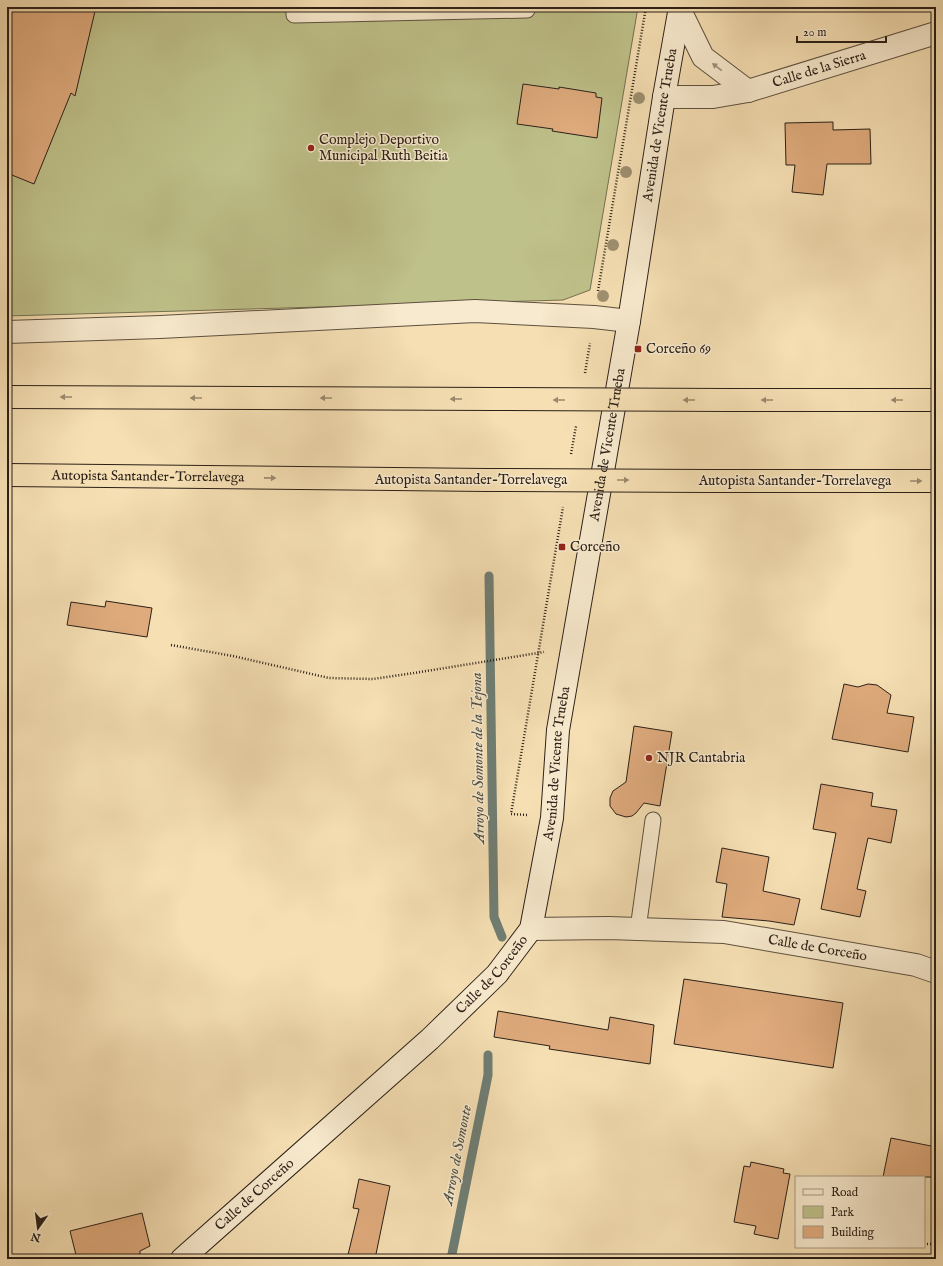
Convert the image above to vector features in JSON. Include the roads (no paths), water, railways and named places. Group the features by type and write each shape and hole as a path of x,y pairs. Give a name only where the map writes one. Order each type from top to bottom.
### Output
{"highway":[{"path":"7,397 936,400"},
{"name":"Autopista Santander-Torrelavega","path":"7,475 486,480 936,481"}],"street":[{"path":"680,8 703,57 748,91"},
{"name":"Avenida de Vicente Trueba","path":"531,929 552,818 558,730 629,320 664,97 680,8"},
{"name":"Calle de la Sierra","path":"664,97 712,97 748,91 936,33"},
{"path":"7,332 160,328 475,311 629,320"},
{"name":"Calle de Corceño","path":"182,1259 430,1039 497,974 531,929 638,929 724,932 916,965 936,972"}],"lane":[{"path":"294,7 294,15 528,10"},
{"path":"638,929 653,820"}],"waterway":[{"name":"Arroyo de Somonte de la Tejona","path":"489,576 494,917 502,937"},
{"name":"Arroyo de Somonte","path":"451,1259 488,1075 488,1055"}],"place":[{"name":"Complejo Deportivo Municipal Ruth Beitia","path":"311,148"},
{"name":"Corceño 69","path":"638,349"},
{"name":"Corceño","path":"562,547"},
{"name":"NJR Cantabria","path":"649,758"}]}
